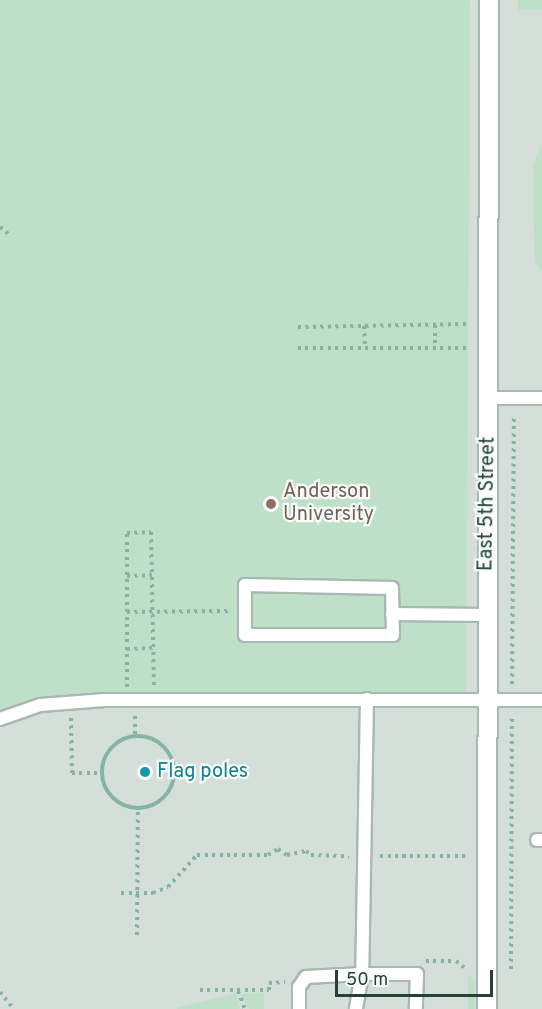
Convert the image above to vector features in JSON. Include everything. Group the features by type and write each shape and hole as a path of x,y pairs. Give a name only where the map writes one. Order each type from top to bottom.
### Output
{"street":[{"name":"East 5th Street","path":"487,1009 489,0"}],"lane":[{"path":"489,398 542,398"},
{"path":"245,585 392,588 392,614 393,635 245,635 245,585"},
{"path":"392,614 486,615"},
{"path":"0,718 40,705 154,699 542,700"},
{"path":"356,1009 362,974 367,699"},
{"path":"299,1009 299,987 306,977 417,974 416,1009"}],"path":[{"path":"0,227 10,235"},
{"path":"298,327 467,324"},
{"path":"435,325 435,348"},
{"path":"364,326 365,348"},
{"path":"298,348 467,348"},
{"path":"127,700 127,534 151,532 154,699"},
{"path":"127,576 152,574"},
{"path":"127,612 230,611"},
{"path":"127,649 154,648"},
{"path":"71,715 72,773 103,773"},
{"path":"148,737 167,751 172,762 171,785 157,802 138,807 116,800 107,790 103,773 106,755 124,739 148,737"},
{"path":"137,935 138,807"},
{"path":"121,893 137,895 168,886 197,855 268,855 278,849 287,855 306,850 311,855 468,856"},
{"path":"200,990 269,990 269,983 287,982 292,974"},
{"path":"238,991 245,1009"},
{"path":"0,992 14,1009"}],"shaded area":[{"name":"Anderson University","path":"0,0 542,0 542,1009 0,1009"}],"green space":[{"path":"0,0 470,0 466,699 154,699 0,710"},
{"path":"518,0 542,0 542,10 518,10"},
{"path":"542,143 542,271 535,262 533,167"},
{"path":"468,974 475,981 475,1009 468,1009"},
{"path":"236,993 240,1009 177,1009 177,1008"},
{"path":"264,993 264,1009 249,1009 242,998 242,994"}],"place":[{"name":"Anderson University","path":"271,504"},
{"name":"Flag poles","path":"145,772"}]}
